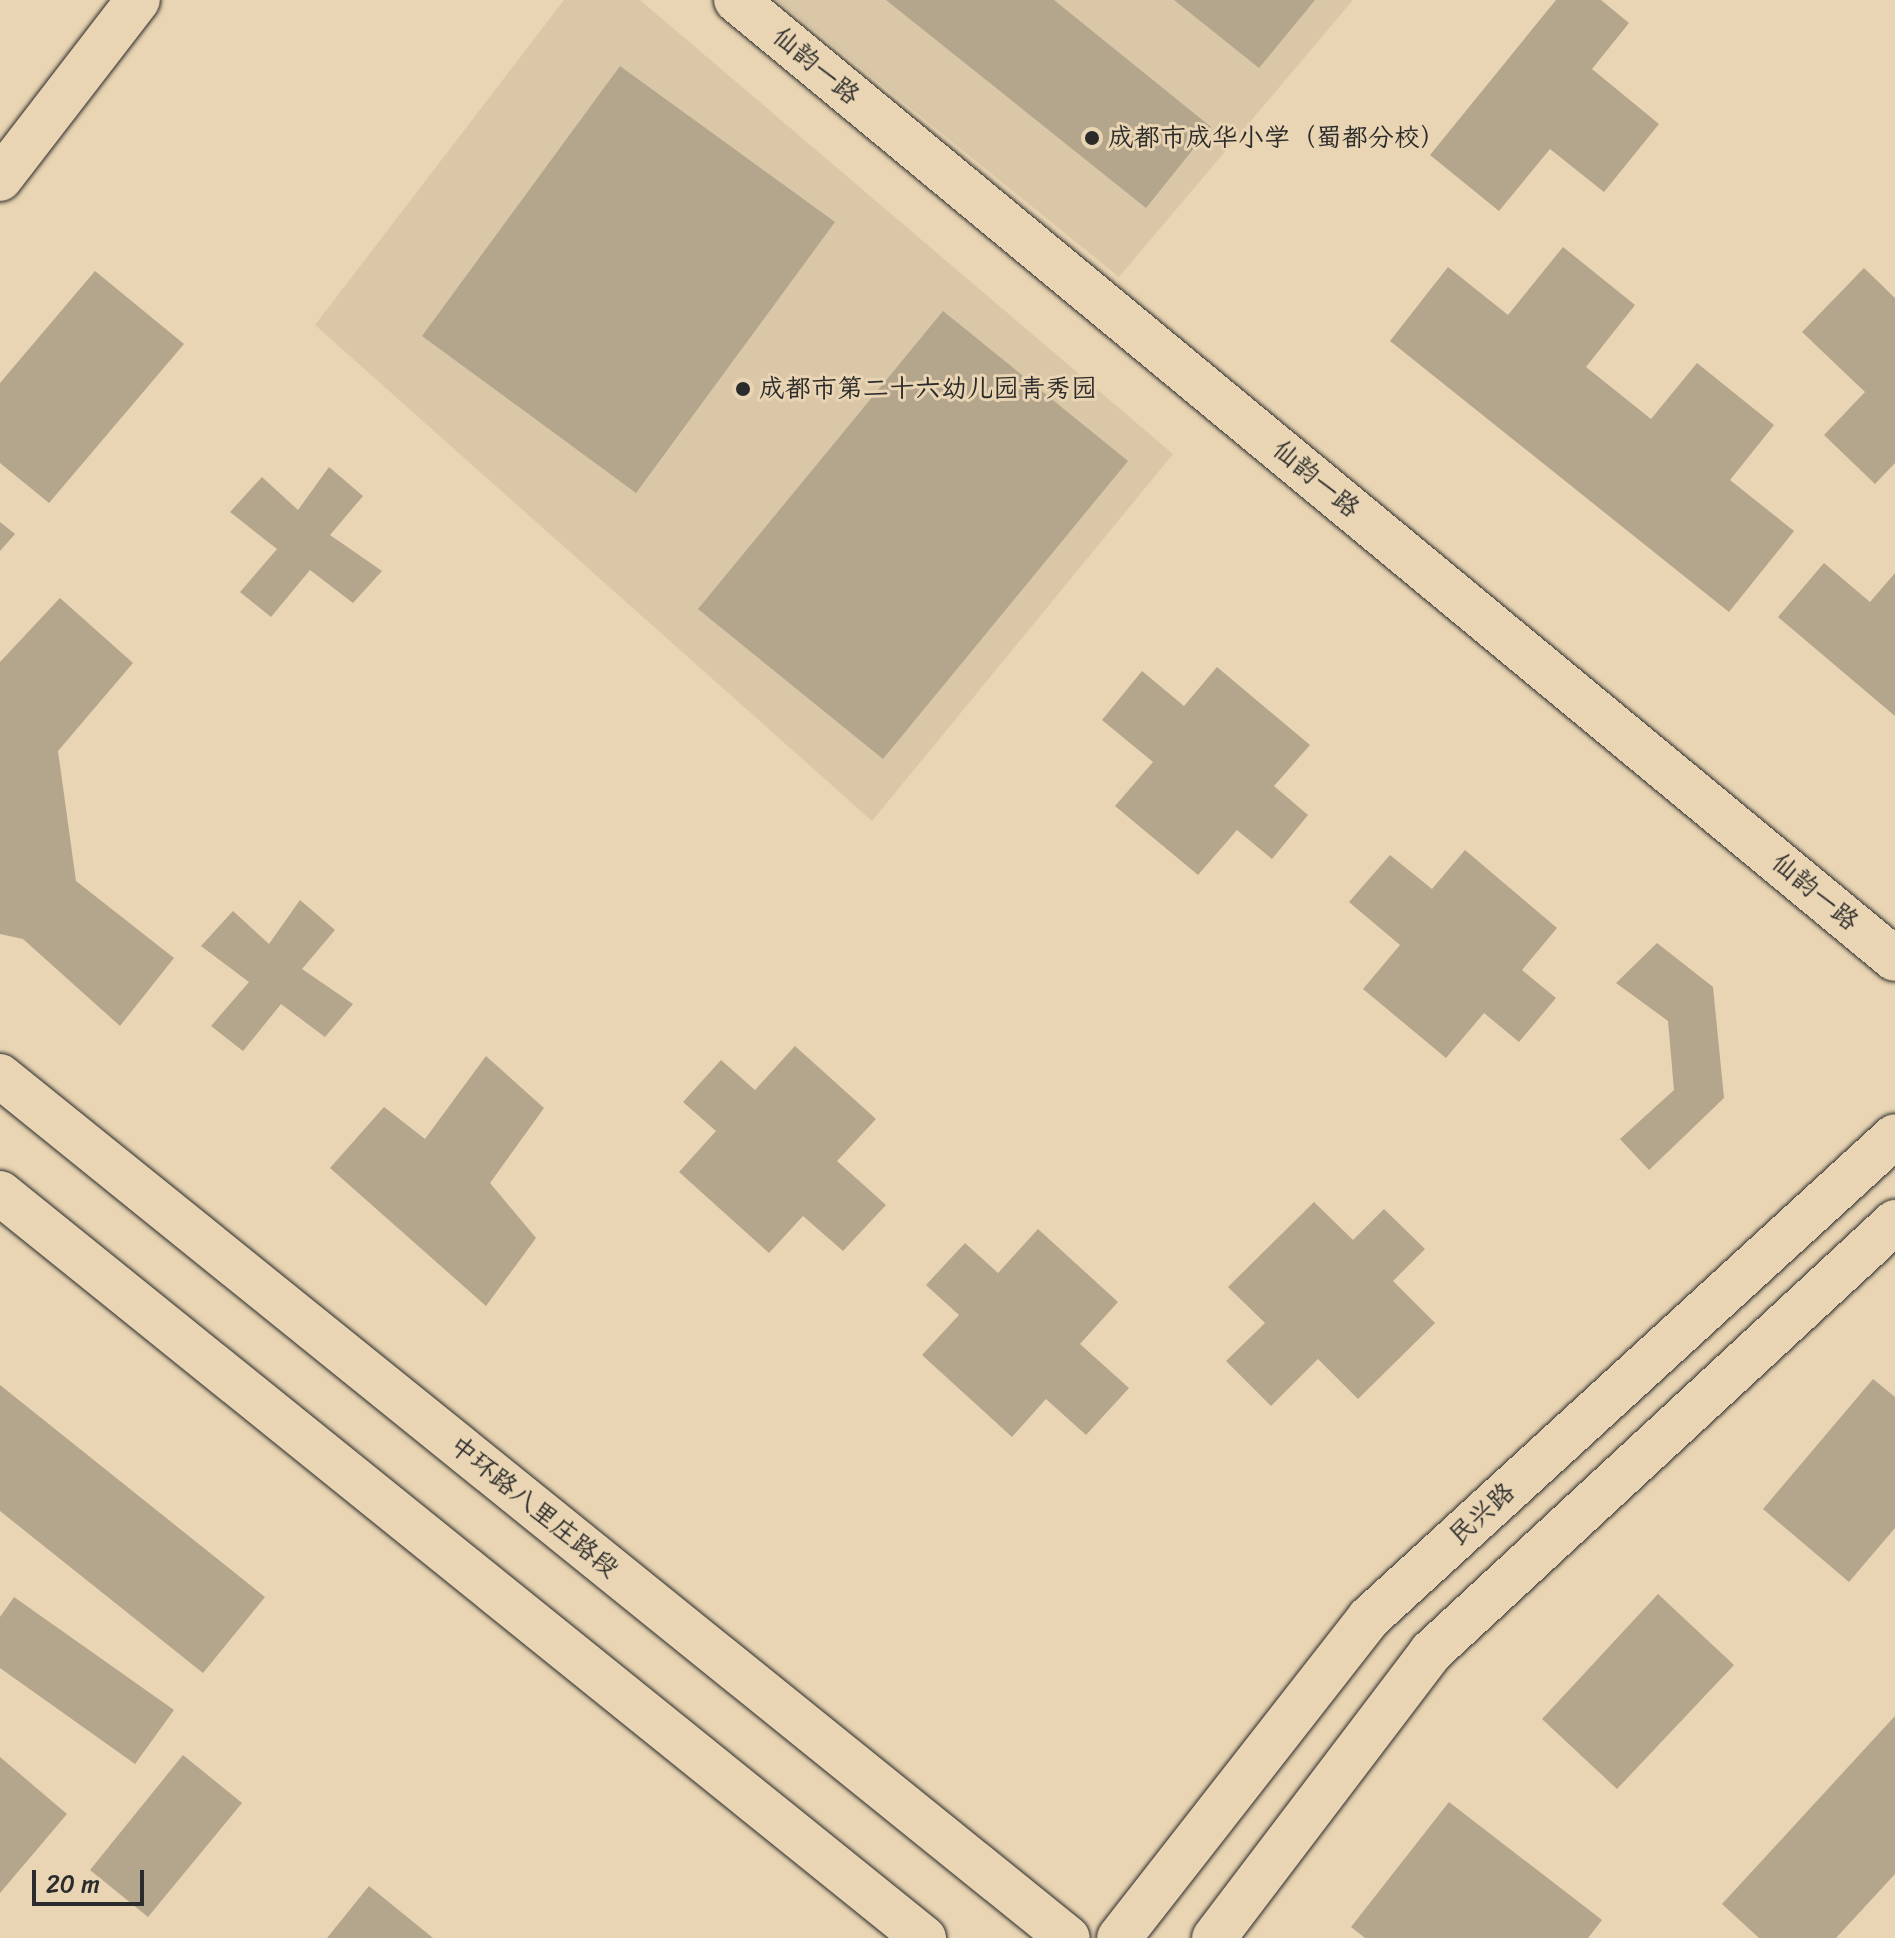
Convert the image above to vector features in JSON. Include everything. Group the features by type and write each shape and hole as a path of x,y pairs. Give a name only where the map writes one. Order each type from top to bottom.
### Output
{"street":[{"path":"0,179 138,0"},
{"name":"仙韵一路","path":"736,0 1895,959"},
{"name":"中环路八里庄路段","path":"0,1076 1068,1938"},
{"name":"民兴路","path":"1119,1938 1369,1618 1895,1136"},
{"path":"0,1193 924,1938"},
{"path":"1214,1938 1431,1652 1895,1222"}],"shaded area":[{"name":"成都市第二十六幼儿园青秀园","path":"564,0 640,0 1173,454 872,821 315,325"},
{"name":"成都市成华小学（蜀都分校）","path":"777,0 1353,0 1119,277"}],"building":[{"path":"886,0 1054,0 1211,127 1146,208"},
{"path":"1174,0 1315,0 1259,68"},
{"path":"1556,0 1601,0 1629,23 1592,69 1659,124 1604,192 1550,149 1499,211 1430,155"},
{"path":"620,66 835,222 636,493 422,336"},
{"path":"1563,247 1635,305 1586,367 1651,419 1697,363 1774,425 1730,480 1794,531 1729,612 1390,341 1448,267 1508,315"},
{"path":"1864,268 1895,298 1895,463 1875,484 1824,435 1865,392 1802,332"},
{"path":"95,271 184,344 49,503 0,463 0,383"},
{"path":"943,311 1128,461 883,759 698,609"},
{"path":"329,467 363,496 330,535 382,571 353,603 310,570 271,617 240,592 277,549 230,512 262,477 298,510"},
{"path":"0,522 15,534 0,551"},
{"path":"1824,563 1870,602 1895,573 1895,716 1778,617"},
{"path":"60,598 133,663 58,751 76,881 174,958 120,1026 23,939 0,934 0,662"},
{"path":"1217,667 1310,745 1274,786 1308,815 1272,859 1237,830 1198,875 1115,806 1153,762 1102,720 1142,671 1184,706"},
{"path":"1465,850 1557,928 1522,970 1556,998 1519,1042 1484,1013 1446,1058 1363,989 1400,945 1349,902 1390,855 1432,889"},
{"path":"300,900 335,930 302,969 353,1004 325,1037 281,1004 243,1051 211,1026 249,982 201,946 233,911 269,944"},
{"path":"1657,943 1713,987 1724,1098 1649,1170 1620,1139 1674,1090 1668,1021 1616,983"},
{"path":"795,1046 876,1119 837,1161 886,1205 843,1251 803,1216 769,1253 679,1172 716,1131 683,1102 721,1060 755,1090"},
{"path":"486,1056 544,1108 490,1183 536,1238 486,1306 330,1168 384,1107 425,1139"},
{"path":"1314,1202 1353,1240 1384,1209 1425,1249 1393,1281 1435,1323 1358,1399 1318,1359 1271,1406 1226,1361 1265,1323 1228,1287"},
{"path":"1038,1229 1118,1302 1080,1344 1129,1388 1086,1435 1046,1399 1012,1437 922,1355 959,1315 926,1285 965,1243 998,1273"},
{"path":"1873,1379 1895,1397 1895,1528 1849,1582 1763,1509"},
{"path":"0,1385 265,1597 203,1673 0,1511"},
{"path":"1658,1594 1734,1665 1617,1789 1542,1719"},
{"path":"14,1597 174,1710 135,1764 0,1668 0,1617"},
{"path":"1895,1716 1895,1874 1836,1938 1759,1938 1722,1904"},
{"path":"183,1755 242,1803 148,1917 90,1870"},
{"path":"0,1757 67,1814 0,1893"},
{"path":"1449,1802 1602,1920 1588,1938 1365,1938 1351,1927"},
{"path":"369,1886 433,1938 327,1938"}],"place":[{"name":"成都市成华小学（蜀都分校）","path":"1092,138"},
{"name":"成都市第二十六幼儿园青秀园","path":"743,389"}]}
